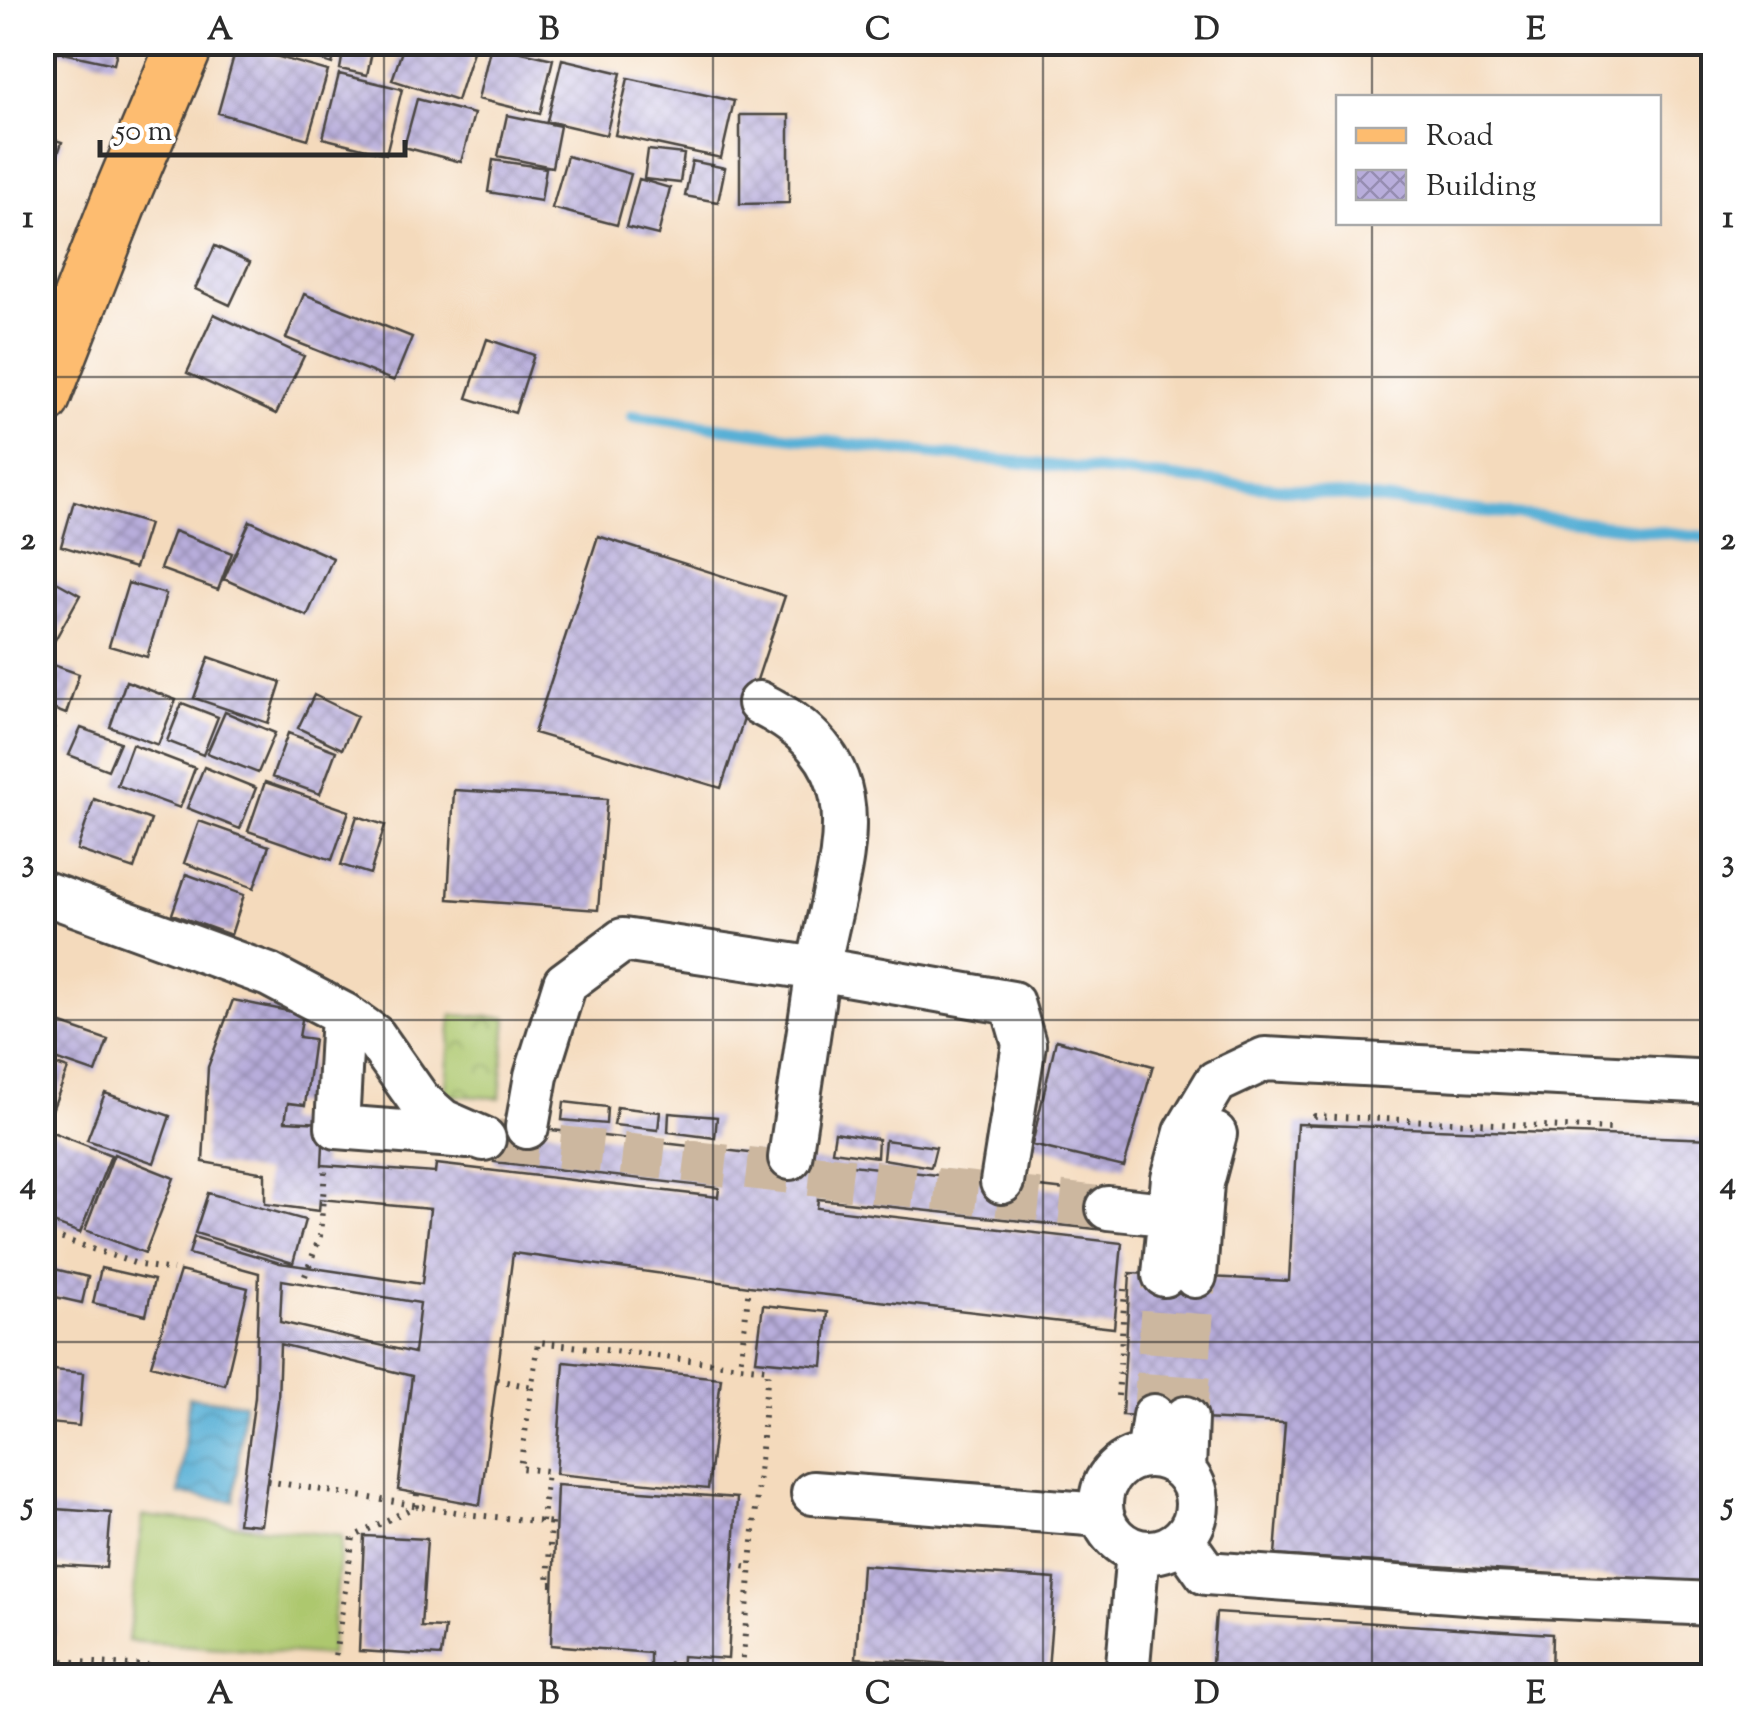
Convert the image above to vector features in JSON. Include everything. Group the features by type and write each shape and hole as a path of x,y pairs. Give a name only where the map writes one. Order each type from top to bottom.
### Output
{"main road":[{"path":"42,398 186,42"}],"lane":[{"path":"760,703 791,718 819,746 837,776 846,804 845,830 818,970 790,1158"},
{"path":"42,892 269,975 343,1014 374,1036 419,1100 443,1122 502,1135"},
{"path":"502,1135 536,1076 565,983 623,940 1012,1002 1024,1044 1002,1182"},
{"path":"343,1014 337,1126 502,1135"},
{"path":"1184,1216 1173,1178 1186,1132 1216,1082 1264,1059 1714,1082"},
{"path":"1161,1277 1184,1216 1202,1183 1215,1134 1236,1102 1266,1087 1714,1109"},
{"path":"1108,1208 1184,1216"},
{"path":"1158,1433 1192,1481 1197,1505 1195,1518 1182,1539 1154,1551 1138,1550 1115,1538 1102,1515 1101,1501 1111,1475 1158,1433"},
{"path":"813,1493 1102,1515"},
{"path":"1182,1539 1206,1572 1493,1594 1714,1604"},
{"path":"1128,1664 1138,1550"}],"path":[{"path":"1307,1125 1315,1116 1610,1128"},
{"path":"305,1276 320,1236 325,1170"},
{"path":"42,1232 140,1265 173,1270"},
{"path":"1158,1433 1161,1277"},
{"path":"740,1366 749,1286"},
{"path":"554,1584 548,1584 547,1471 520,1468 538,1342 768,1369 742,1668 668,1664"},
{"path":"496,1380 532,1386"},
{"path":"267,1481 416,1506 550,1522"},
{"path":"416,1506 417,1494"},
{"path":"42,1660 330,1676 353,1537 416,1506"},
{"path":"733,1566 749,1567"}],"green space":[{"path":"452,1015 507,1018 500,1098 445,1095"},
{"path":"143,1516 342,1536 330,1656 128,1641"}],"water":[{"path":"189,1397 244,1403 234,1501 179,1494"}],"building":[{"path":"46,42 119,42 114,64 45,49"},
{"path":"267,42 339,42 332,64"},
{"path":"345,42 373,47 367,75 340,69"},
{"path":"405,42 476,42 457,101 392,80"},
{"path":"237,45 328,71 308,139 218,113"},
{"path":"491,45 553,59 540,114 478,99"},
{"path":"562,59 621,73 606,135 547,121"},
{"path":"339,74 402,89 386,154 323,138"},
{"path":"628,78 734,101 721,158 615,135"},
{"path":"417,99 474,114 461,162 404,147"},
{"path":"507,115 560,126 552,167 498,156"},
{"path":"740,115 789,115 789,203 740,204"},
{"path":"42,136 62,142 48,183 42,182"},
{"path":"648,150 684,154 680,183 644,179"},
{"path":"567,156 631,174 617,225 552,208"},
{"path":"493,160 546,168 541,201 488,192"},
{"path":"692,161 725,168 718,202 685,196"},
{"path":"639,179 670,188 658,235 626,227"},
{"path":"215,246 250,262 230,305 195,289"},
{"path":"42,255 52,258 43,284 42,284"},
{"path":"42,287 61,293 42,345"},
{"path":"304,294 412,337 394,381 286,338"},
{"path":"214,314 304,356 276,414 187,373"},
{"path":"487,339 534,355 515,413 467,398"},
{"path":"74,501 149,524 135,568 61,546"},
{"path":"250,521 333,558 307,616 224,579"},
{"path":"174,531 232,553 218,590 160,569"},
{"path":"598,536 785,596 721,788 534,733"},
{"path":"42,574 80,595 51,647 42,642"},
{"path":"128,583 166,594 147,657 109,646"},
{"path":"209,657 281,682 268,723 194,698"},
{"path":"42,661 79,674 66,714 42,705"},
{"path":"126,681 176,700 158,745 110,727"},
{"path":"314,695 357,716 342,749 298,728"},
{"path":"182,703 218,717 203,755 167,741"},
{"path":"225,712 275,733 258,773 207,753"},
{"path":"42,722 54,728 42,750"},
{"path":"81,728 120,742 108,770 69,755"},
{"path":"288,733 336,751 320,794 272,777"},
{"path":"132,744 195,768 180,808 117,785"},
{"path":"204,767 256,788 240,829 187,808"},
{"path":"265,782 349,811 332,860 248,831"},
{"path":"454,790 607,799 598,910 448,899"},
{"path":"94,799 151,820 134,869 77,850"},
{"path":"357,816 385,825 370,874 341,865"},
{"path":"199,821 269,846 254,888 184,863"},
{"path":"186,874 244,895 231,935 172,914"},
{"path":"233,1000 303,1014 299,1037 314,1039 305,1105 288,1103 285,1121 324,1123 322,1165 435,1173 436,1164 718,1197 719,1188 494,1162 500,1124 1109,1195 1106,1230 818,1199 817,1208 1122,1243 1114,1328 749,1286 513,1253 480,1505 398,1490 412,1376 280,1344 278,1401 261,1525 238,1523 255,1397 259,1273 189,1254 194,1237 280,1263 422,1284 430,1209 320,1199 319,1211 265,1204 265,1173 203,1162 208,1067","holes":["282,1280 420,1303 414,1353 280,1322"]},
{"path":"56,1022 108,1040 96,1073 44,1055"},
{"path":"1056,1040 1153,1066 1124,1167 1032,1145"},
{"path":"42,1060 68,1069 49,1118 42,1116"},
{"path":"105,1093 170,1116 154,1163 87,1140"},
{"path":"564,1102 607,1107 606,1124 562,1120"},
{"path":"617,1107 660,1112 658,1130 614,1125"},
{"path":"669,1113 717,1117 715,1138 668,1132"},
{"path":"1297,1124 1714,1139 1714,1585 1275,1555 1285,1423 1122,1415 1130,1273 1289,1281"},
{"path":"42,1128 111,1155 80,1233 42,1219"},
{"path":"835,1132 878,1139 877,1157 832,1151"},
{"path":"885,1140 936,1147 931,1167 883,1159"},
{"path":"114,1154 174,1178 145,1253 85,1230"},
{"path":"208,1193 305,1220 293,1263 195,1233"},
{"path":"42,1266 88,1277 82,1303 42,1294"},
{"path":"101,1268 154,1280 146,1315 93,1303"},
{"path":"180,1271 248,1288 225,1385 151,1365"},
{"path":"763,1305 828,1312 823,1366 756,1360"},
{"path":"564,1362 721,1378 708,1489 556,1474"},
{"path":"42,1369 49,1369 45,1415 42,1415"},
{"path":"54,1370 83,1373 79,1426 49,1423"},
{"path":"557,1485 737,1498 728,1659 682,1656 681,1676 650,1676 650,1653 551,1645"},
{"path":"42,1508 111,1513 106,1568 42,1564"},
{"path":"364,1536 427,1539 421,1627 445,1628 441,1656 359,1651"},
{"path":"862,1565 1055,1579 1048,1670 856,1658"},
{"path":"42,1597 56,1597 55,1635 42,1634"},
{"path":"1216,1613 1552,1634 1551,1676 1211,1676"}],"waterway":[{"path":"632,416 894,450 1296,490 1714,538"}],"tunnel":[{"path":"497,1140 1108,1208"},
{"path":"1154,1416 1164,1275"},
{"path":"1186,1418 1195,1276"}]}
